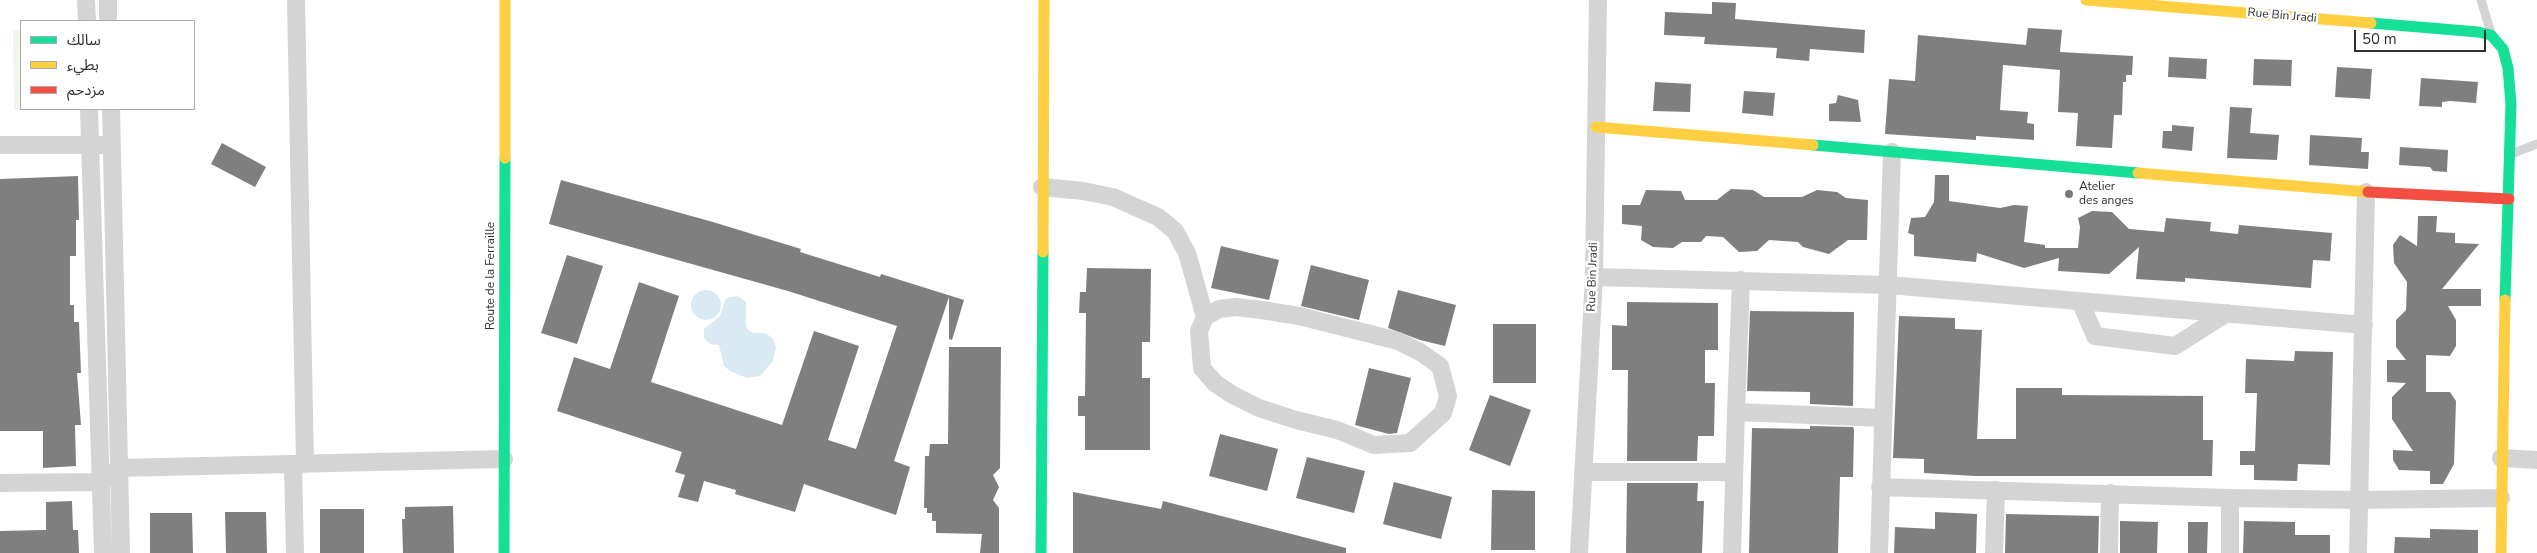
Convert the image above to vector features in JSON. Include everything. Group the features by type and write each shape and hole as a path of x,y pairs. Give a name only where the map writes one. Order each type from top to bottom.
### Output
{"street":[{"path":"86,0 87,20"},
{"path":"108,0 108,20"},
{"path":"295,553 299,464 296,0"},
{"name":"Route de la Ferraille","path":"504,553 505,0"},
{"path":"1041,553 1044,0"},
{"name":"Rue Bin Jradi","path":"1579,553 1594,277 1598,0"},
{"name":"Rue Bin Jradi","path":"2086,0 2478,32 2491,35"},
{"path":"2491,35 2503,49 2508,68 2511,104 2501,458 2502,553"},
{"path":"89,110 103,553"},
{"path":"111,110 121,553"},
{"path":"1596,127 2366,192 2509,199"},
{"path":"0,145 112,145"},
{"path":"1879,553 1892,152"},
{"path":"1042,187 1083,191 1113,197 1158,217 1175,231 1187,253 1205,317 1199,332 1202,368 1215,383 1259,408 1296,420 1337,430 1374,446 1410,443 1443,414 1448,396 1440,366 1420,352 1398,341 1299,316 1262,310 1236,307 1219,309 1205,317"},
{"path":"2358,553 2366,192"},
{"path":"1594,277 1888,285 2364,325"},
{"path":"1732,553 1741,280"},
{"path":"2080,301 2095,336 2175,346 2227,313"},
{"path":"1736,412 1882,418"},
{"path":"2501,458 2537,460"},
{"path":"0,483 101,482 119,468 504,459"},
{"path":"1583,472 1734,472"},
{"path":"1880,488 2110,493 2230,498 2359,500 2501,498"},
{"path":"1994,553 1996,490"},
{"path":"2109,553 2110,493"},
{"path":"2230,498 2230,553"}],"lane":[{"path":"2481,0 2491,35"},
{"path":"2510,154 2537,144"}],"shaded area":[{"path":"13,30 20,30 20,110 14,110"},
{"path":"706,290 717,294 721,305 717,316 706,320 695,316 691,305 695,294"},
{"path":"738,296 746,302 746,324 748,330 754,333 766,333 773,339 776,347 773,361 760,376 747,378 730,371 724,366 719,345 710,344 704,338 704,329 720,316 725,300 729,297"}],"building":[{"path":"1712,2 1736,3 1735,19 1865,30 1864,53 1810,49 1809,61 1776,58 1777,48 1704,44 1705,37 1664,35 1665,12 1712,14"},
{"path":"2028,28 2062,30 2060,52 2133,56 2132,75 2126,75 2126,82 2123,82 2122,115 2114,115 2112,148 2076,146 2078,113 2058,112 2060,70 2003,65 2000,110 2028,112 2027,123 2034,124 2034,140 1976,136 1976,140 1885,134 1889,79 1915,81 1918,35 2026,45"},
{"path":"2169,57 2207,59 2206,79 2168,77"},
{"path":"2254,59 2292,60 2291,86 2253,85"},
{"path":"2337,67 2372,69 2370,99 2335,97"},
{"path":"2421,78 2478,82 2476,103 2450,101 2442,102 2442,107 2419,106"},
{"path":"1655,82 1691,84 1690,112 1653,111"},
{"path":"1744,91 1775,93 1773,116 1742,113"},
{"path":"1838,95 1858,100 1861,122 1829,121 1829,104 1836,103"},
{"path":"2230,107 2252,108 2250,133 2279,135 2277,160 2227,158"},
{"path":"2172,125 2194,127 2192,151 2162,148 2163,131 2172,131"},
{"path":"2310,135 2362,138 2361,152 2369,152 2368,169 2309,165"},
{"path":"222,143 266,167 255,187 211,164"},
{"path":"2400,147 2448,150 2447,172 2433,171 2430,167 2399,165"},
{"path":"1935,175 1949,175 1949,201 2000,208 2014,205 2028,206 2024,242 2045,245 2045,248 2078,248 2080,227 2078,218 2092,211 2112,212 2129,229 2164,232 2166,218 2211,222 2210,231 2238,234 2239,225 2332,233 2330,261 2313,260 2311,288 2185,278 2185,282 2136,279 2139,247 2109,274 2058,271 2059,258 2024,268 1977,253 1976,262 1914,256 1914,235 1908,233 1911,218 1925,217 1934,202"},
{"path":"78,176 79,220 76,220 76,256 70,256 70,305 74,305 74,322 79,322 81,373 77,373 81,425 75,425 76,466 43,468 43,431 0,431 0,179"},
{"path":"561,180 713,222 801,249 800,252 880,277 881,274 964,300 952,340 949,339 949,297 894,461 910,467 896,515 804,484 795,512 735,494 736,490 704,481 698,502 678,497 685,475 675,472 682,452 557,411 574,357 610,369 639,282 679,296 651,382 782,425 814,331 859,346 828,440 856,449 897,326 788,291 549,224"},
{"path":"1731,189 1753,190 1764,197 1802,197 1817,190 1837,192 1846,198 1868,200 1867,240 1848,240 1829,254 1803,247 1798,242 1769,240 1757,251 1739,252 1723,237 1706,236 1701,242 1682,242 1673,248 1653,247 1641,240 1642,226 1622,224 1622,205 1640,205 1646,190 1681,191 1685,200 1717,200"},
{"path":"2418,216 2437,216 2436,232 2455,233 2455,243 2479,244 2442,289 2481,289 2481,306 2448,306 2456,320 2456,346 2450,356 2426,355 2426,392 2450,392 2456,401 2454,464 2443,484 2430,484 2430,471 2399,470 2393,460 2393,450 2413,451 2392,419 2392,397 2406,383 2387,382 2387,360 2406,360 2396,347 2396,320 2406,310 2407,282 2394,263 2393,245 2400,235 2417,246"},
{"path":"1221,246 1279,260 1269,300 1211,288"},
{"path":"567,255 603,266 577,344 541,333"},
{"path":"1311,265 1369,280 1359,320 1301,306"},
{"path":"1087,268 1151,269 1150,342 1142,342 1142,378 1150,378 1150,450 1085,450 1085,416 1078,416 1078,396 1085,396 1086,313 1079,313 1080,292 1086,292"},
{"path":"1398,290 1456,305 1445,346 1420,340 1388,328"},
{"path":"1627,302 1718,303 1718,350 1705,350 1705,383 1715,383 1714,436 1698,436 1697,461 1627,461 1628,370 1612,370 1612,325 1627,326"},
{"path":"1750,311 1854,312 1853,406 1810,404 1810,392 1747,391"},
{"path":"1899,316 1955,318 1955,329 1982,330 1977,439 2016,439 2016,388 2062,388 2062,395 2203,396 2203,440 2213,440 2212,476 1975,476 1924,473 1924,459 1893,458"},
{"path":"1493,324 1536,324 1536,383 1493,383"},
{"path":"949,347 1001,347 1000,468 993,475 999,487 993,500 999,508 999,553 980,553 982,534 936,533 936,521 932,521 932,513 927,513 927,508 924,508 925,456 929,456 930,444 948,444"},
{"path":"2295,351 2333,352 2330,465 2298,464 2297,481 2254,480 2254,465 2240,465 2240,451 2255,451 2257,393 2245,393 2246,359 2294,361"},
{"path":"1369,368 1411,378 1397,433 1389,434 1355,425"},
{"path":"1490,395 1531,410 1510,466 1469,450"},
{"path":"1810,426 1853,427 1854,430 1853,477 1840,477 1838,553 1749,553 1752,428 1810,429"},
{"path":"1220,434 1278,449 1267,491 1209,476"},
{"path":"1307,457 1365,471 1354,513 1296,498"},
{"path":"1394,482 1452,497 1441,539 1383,524"},
{"path":"1627,483 1698,483 1697,501 1704,501 1702,553 1626,553"},
{"path":"1492,490 1535,491 1535,550 1491,550"},
{"path":"1073,492 1161,509 1163,501 1346,548 1346,553 1073,553"},
{"path":"72,501 73,530 78,530 79,553 0,553 0,531 46,530 46,502"},
{"path":"453,506 454,553 403,553 402,519 405,519 405,507"},
{"path":"320,509 364,509 364,553 320,553"},
{"path":"225,512 266,512 267,553 226,553"},
{"path":"1935,512 1977,514 1976,553 1894,553 1895,527 1935,529"},
{"path":"150,513 192,513 193,553 150,553"},
{"path":"2006,514 2099,516 2098,553 2005,553"},
{"path":"2120,521 2158,522 2157,553 2120,553"},
{"path":"2244,521 2295,522 2295,535 2330,535 2330,553 2243,553"},
{"path":"2188,522 2208,522 2207,553 2188,553"},
{"path":"2430,529 2478,530 2478,553 2394,553 2395,537 2430,538"}],"traffic: fast":[{"path":"2371,23 2478,32 2491,35 2503,49 2508,68 2511,104 2505,300"},
{"path":"1813,145 2138,173"},
{"path":"504,553 505,158"},
{"path":"1041,553 1043,252"}],"traffic: slow":[{"path":"505,0 505,158"},
{"path":"1043,252 1044,0"},
{"path":"2086,0 2371,23"},
{"path":"1596,127 1813,145"},
{"path":"2138,173 2368,192"},
{"path":"2501,553 2505,300"}],"traffic: jam":[{"path":"2368,192 2509,199"}],"place":[{"name":"Atelier des anges","path":"2069,194"}]}
